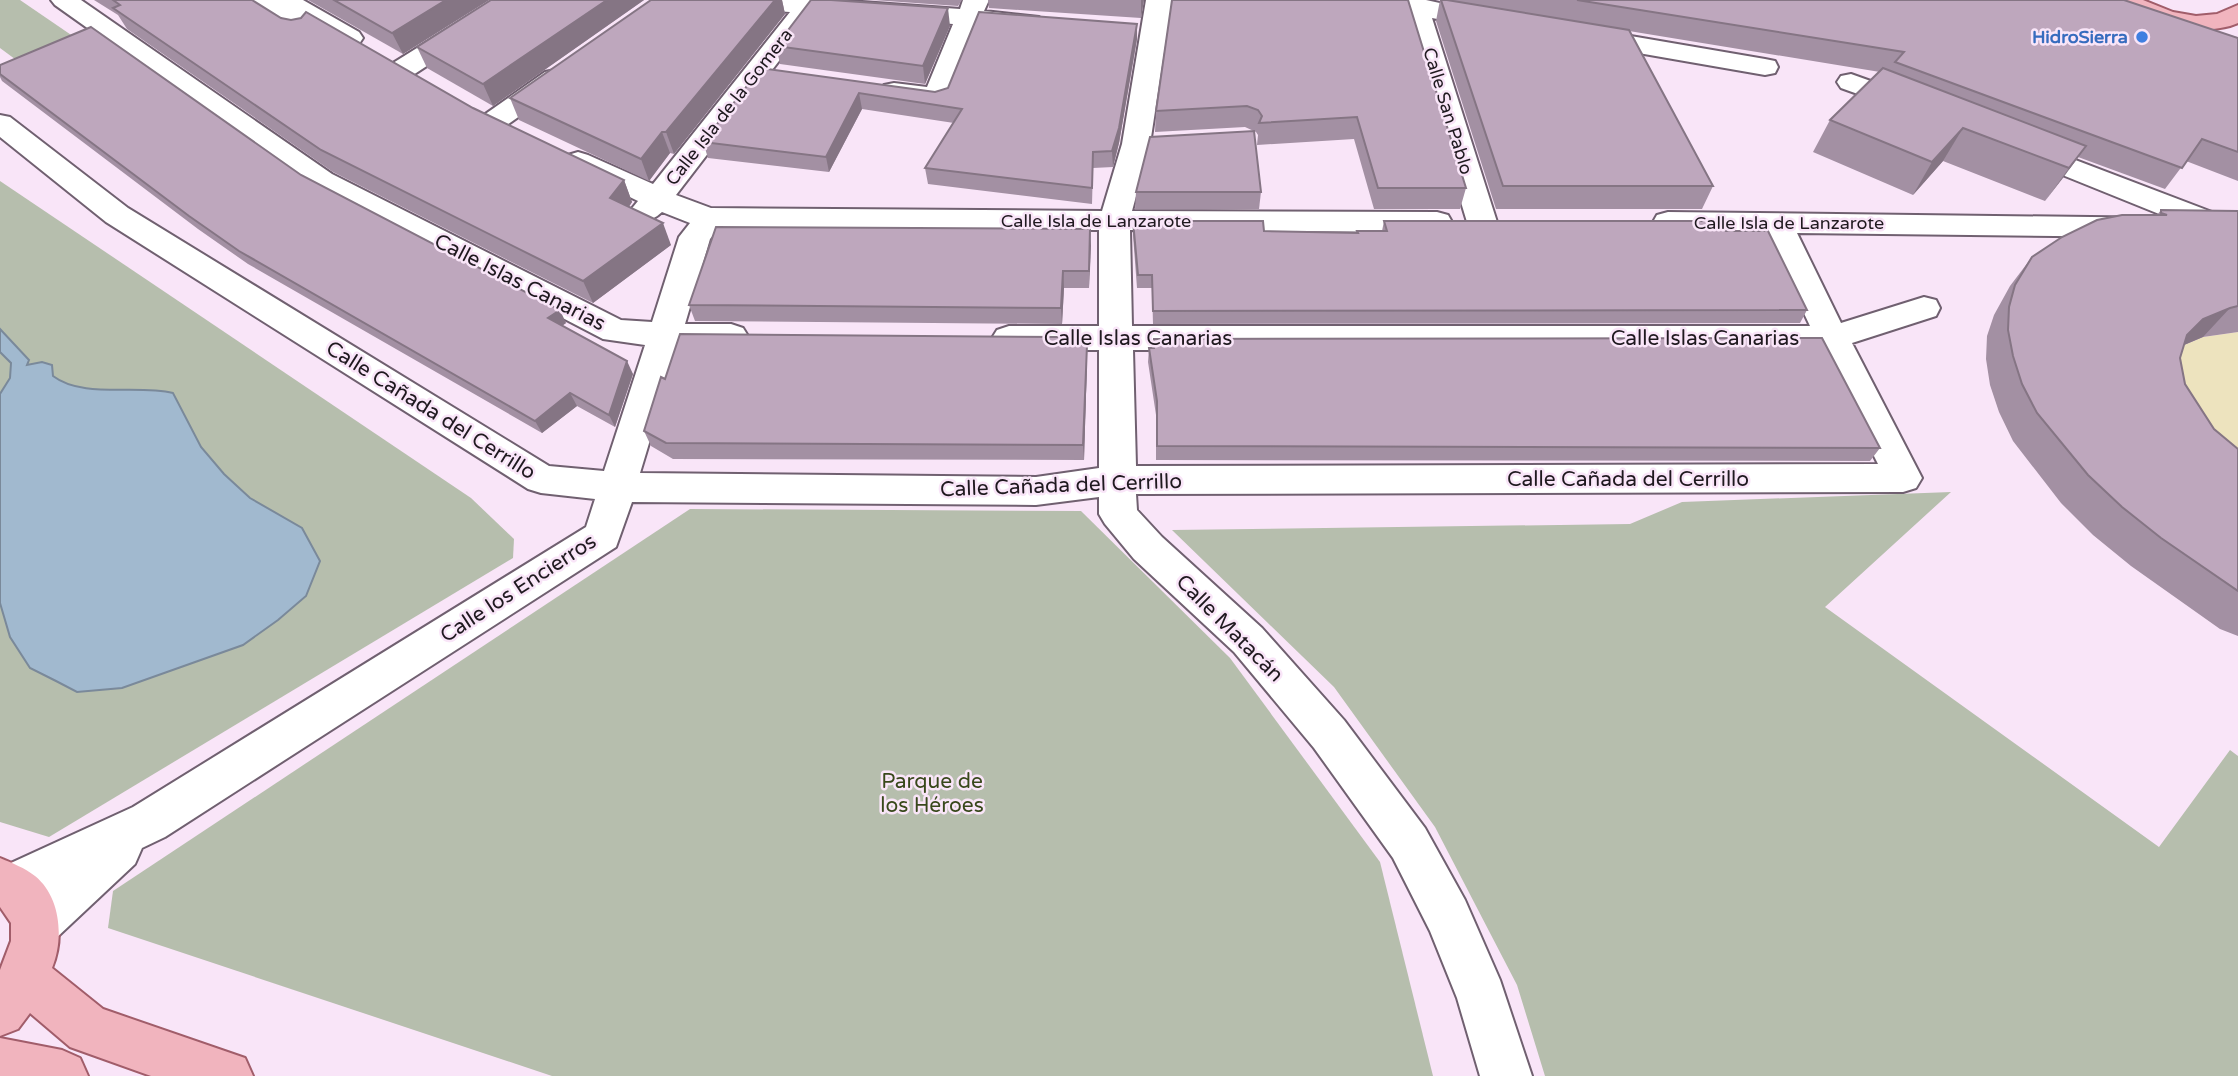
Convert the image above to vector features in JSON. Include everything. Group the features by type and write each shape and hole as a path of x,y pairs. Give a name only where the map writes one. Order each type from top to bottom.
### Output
{"main road":[{"path":"2124,0 2169,19 2238,38"},
{"path":"2169,19 2214,23 2230,19 2238,13"},
{"path":"17,897 34,949 12,994 88,1029 227,1076"},
{"path":"0,1063 62,1076"}],"street":[{"name":"Calle Islas Canarias","path":"64,0 321,180 615,331 665,335 762,336"},
{"path":"253,0 388,70"},
{"path":"285,0 388,70"},
{"path":"388,70 511,0"},
{"path":"729,0 972,9 1048,23"},
{"name":"Calle Matacán","path":"1159,0 1141,29 1150,144 1114,222 1118,514 1148,548 1248,640 1329,734 1409,843 1448,917 1468,964 1482,998 1506,1076"},
{"name":"Calle Isla de la Gomera","path":"651,206 810,4"},
{"path":"1415,4 1510,24"},
{"name":"Calle San Pablo","path":"1415,4 1496,222"},
{"path":"867,88 937,97 972,9"},
{"path":"1564,33 1765,67"},
{"path":"489,127 580,60"},
{"path":"757,72 784,76"},
{"path":"1851,82 1939,116"},
{"name":"Calle Cañada del Cerrillo","path":"0,123 117,215 541,478 618,488 1036,491 1118,480 1903,478 1777,223"},
{"path":"2002,141 2231,228"},
{"path":"552,159 651,206 703,227"},
{"name":"Calle Isla de Lanzarote","path":"703,227 1114,222 1496,222"},
{"name":"Calle Isla de Lanzarote","path":"1643,222 2231,228"},
{"name":"Calle los Encierros","path":"17,897 149,822 602,536 665,335 703,227"},
{"name":"Calle Islas Canarias","path":"985,337 1832,338 1924,308"}],"green space":[{"path":"0,0 20,0 80,41 23,65 0,48"},
{"path":"0,181 471,498 514,539 513,558 49,837 0,822"},
{"path":"1951,492 1825,607 2159,847 2230,750 2238,756 2238,1076 1545,1076 1517,985 1435,827 1334,687 1172,530 1630,524 1682,502"},
{"name":"Parque de los Héroes","path":"690,509 1081,511 1230,658 1380,862 1433,1076 552,1076 108,928 113,891"}],"sand":[{"path":"2238,332 2238,503 2199,473 2177,348 2203,337"}],"water":[{"path":"0,329 29,360 27,365 42,362 52,365 53,376 65,383 95,389 173,393 201,447 224,474 250,498 302,528 320,561 306,596 243,645 122,688 77,692 30,668 10,637 0,603 0,394 10,378 11,363 0,352"}],"building":[{"path":"113,0 252,0 281,18 291,20 301,18 306,12 473,108 624,180 610,198 663,223 583,281 321,150 113,8 120,5"},
{"path":"334,0 446,0 392,33"},
{"path":"491,0 607,0 483,84 417,47"},
{"path":"651,0 775,0 641,159 510,98"},
{"path":"811,0 948,8 923,66 776,46"},
{"path":"1172,0 1408,0 1466,188 1378,188 1357,117 1259,123 1262,116 1258,110 1247,106 1156,111"},
{"path":"1441,0 1629,30 1713,186 1503,186"},
{"path":"1577,0 2124,0 2238,38 2238,152 2202,139 2182,168 1895,62 1904,52"},
{"path":"979,12 1137,24 1119,128 1112,151 1093,152 1092,188 925,168 962,109 859,93 826,157 703,142 761,68 935,92 948,88"},
{"path":"91,27 301,175 560,310 548,318 627,361 609,415 570,393 535,421 239,251 0,74 0,65"},
{"path":"1883,68 2086,146 2069,168 1963,128 1932,162 1830,120"},
{"path":"1254,131 1261,192 1136,192 1150,137"},
{"path":"2161,210 2238,211 2238,306 2203,319 2187,335 2180,358 2185,384 2214,429 2238,449 2238,591 2161,538 2088,475 2037,413 2022,384 2013,356 2008,330 2009,307 2015,285 2032,257 2062,237 2097,220 2122,215 2167,215 2161,213"},
{"path":"1133,221 1263,221 1264,231 1358,233 1357,231 1387,231 1384,221 1721,221 1726,231 1768,231 1807,310 1153,311 1152,275 1138,275"},
{"path":"716,227 1090,229 1089,271 1063,271 1061,308 689,305"},
{"path":"680,334 1060,337 1059,345 1087,345 1083,445 666,443 644,431 661,377 665,379"},
{"path":"1822,338 1880,448 1157,446 1157,401 1149,348 1154,348 1154,339"}],"place":[{"name":"HidroSierra","path":"2142,37"}]}
